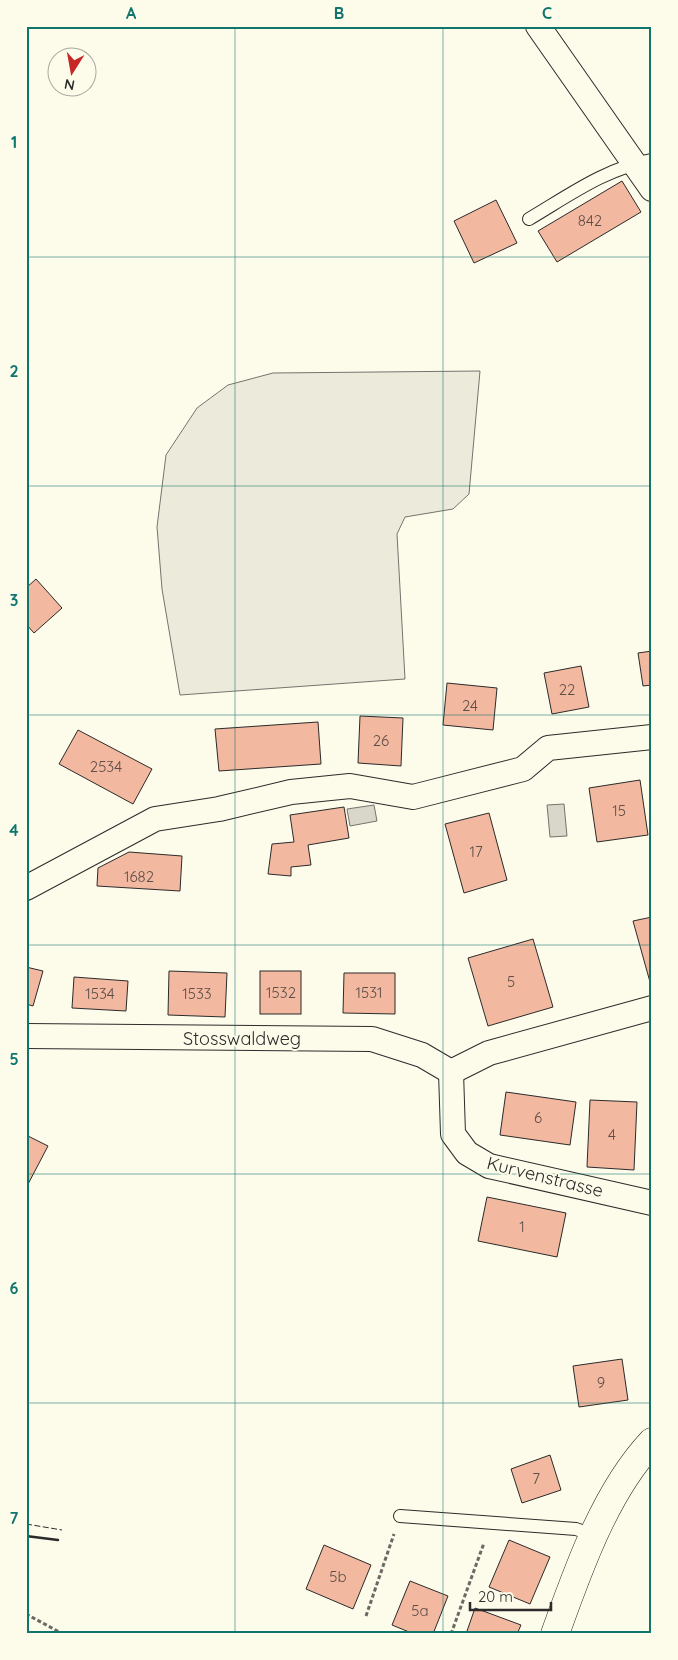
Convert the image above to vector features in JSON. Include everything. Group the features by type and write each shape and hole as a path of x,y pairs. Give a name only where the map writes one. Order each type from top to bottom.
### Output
{"street":[{"path":"538,26 643,161 652,189"},
{"path":"26,888 155,819 219,809 291,792 350,786 413,797 522,769 548,748 652,737"},
{"path":"451,1072 489,1053 652,1008"},
{"name":"Stosswaldweg","path":"26,1036 372,1039 422,1055 451,1072"},
{"name":"Kurvenstrasse","path":"451,1072 452,1134 468,1153 489,1166 652,1203"},
{"path":"555,1634 594,1535 608,1507 652,1442"}],"lane":[{"path":"529,219 609,172 643,161"},
{"path":"400,1516 576,1529 594,1535"}],"path":[{"path":"366,1616 400,1516"},
{"path":"451,1634 491,1523"},
{"path":"26,1614 63,1634"}],"shaded area":[{"path":"480,371 469,494 453,509 405,517 397,534 405,679 180,695 162,589 157,527 166,455 197,408 228,385 273,373"},
{"path":"564,804 567,836 550,837 547,805"},
{"path":"374,805 377,821 350,826 347,809"}],"building":[{"path":"622,181 641,212 557,262 538,231"},
{"path":"496,200 517,243 474,263 454,221"},
{"path":"36,579 62,608 34,633 26,624 26,588"},
{"path":"652,651 652,685 643,686 638,653"},
{"path":"581,666 589,707 552,714 544,673"},
{"path":"447,683 497,688 493,730 443,725"},
{"path":"360,716 403,718 401,766 358,763"},
{"path":"318,722 321,764 219,771 215,729"},
{"path":"78,730 152,769 133,804 59,764"},
{"path":"640,780 648,835 597,842 589,788"},
{"path":"344,807 349,838 308,845 311,865 291,867 291,876 268,874 272,844 294,842 290,815"},
{"path":"489,813 507,880 464,893 445,824"},
{"path":"129,852 182,856 180,891 97,886 98,868"},
{"path":"652,917 652,982 650,982 633,921"},
{"path":"533,939 553,1007 488,1026 468,958"},
{"path":"26,967 43,971 33,1006 26,1004"},
{"path":"169,971 227,973 225,1017 168,1015"},
{"path":"260,971 301,971 301,1014 260,1014"},
{"path":"344,973 395,973 395,1014 343,1013"},
{"path":"74,977 128,981 126,1011 72,1008"},
{"path":"506,1092 576,1102 570,1145 500,1135"},
{"path":"590,1100 637,1102 634,1170 587,1167"},
{"path":"26,1135 48,1146 26,1188"},
{"path":"487,1197 566,1213 557,1257 478,1241"},
{"path":"622,1359 628,1400 579,1407 573,1366"},
{"path":"550,1455 561,1490 522,1503 511,1469"},
{"path":"509,1540 550,1557 530,1604 489,1587"},
{"path":"324,1545 371,1565 353,1609 306,1589"},
{"path":"410,1581 448,1596 433,1634 414,1634 392,1625"},
{"path":"475,1608 521,1625 517,1634 466,1634"}],"fence":[{"path":"26,1524 62,1530"}],"wall":[{"path":"26,1536 58,1540"}]}
